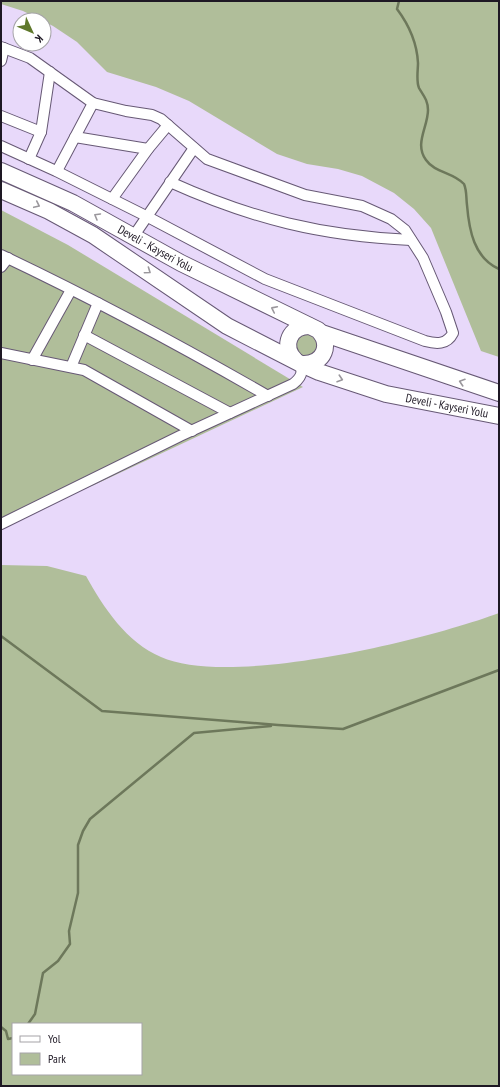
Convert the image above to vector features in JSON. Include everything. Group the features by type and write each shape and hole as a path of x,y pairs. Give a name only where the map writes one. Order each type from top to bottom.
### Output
{"highway":[{"name":"Develi - Kayseri Yolu","path":"1,171 73,203 217,282 316,330 499,393"},
{"name":"Develi - Kayseri Yolu","path":"1,190 49,211 93,235 227,326 261,345 318,372 386,394 499,416"},
{"path":"299,327 316,330 326,348 322,357 314,363 299,362 288,348 289,338 299,327"}],"street":[{"path":"1,61 3,48 30,58 93,102 126,111 152,115 168,125 207,159 304,195 362,206 398,224 405,230 423,258 446,312 452,333 444,342 425,341 265,279 146,216 56,171 1,146"},
{"path":"29,159 41,132 50,72"},
{"path":"56,171 93,102"},
{"path":"1,116 41,132"},
{"path":"112,199 148,148 168,125"},
{"path":"75,137 148,148"},
{"path":"133,237 194,148"},
{"path":"170,182 223,204 290,224 364,238 411,240"},
{"path":"1,267 4,256 98,303 220,368 268,396"},
{"path":"32,360 71,290"},
{"path":"71,366 98,303"},
{"path":"84,335 230,413"},
{"path":"1,353 32,360 71,366 91,374 192,431"},
{"path":"1,524 297,381 302,369 299,362"}],"green space":[{"path":"1,1 499,1 499,357 481,351 431,228 414,209 394,193 362,176 338,169 307,164 277,154 189,101 156,87 107,72 77,42 52,26 52,12 25,12 1,4"},
{"path":"1,210 68,245 303,387 94,485 1,523"},
{"path":"312,333 320,347 312,357 299,355 295,340 299,334"},
{"path":"1,565 47,566 86,576 108,612 137,643 161,657 192,665 233,667 279,664 329,657 426,636 499,613 499,1086 1,1086"}],"waterway":[{"path":"399,1 397,9 409,28 414,41 418,63 418,85 428,106 421,142 423,154 426,160 434,168 455,177 464,184 469,224 474,242 478,251 484,258 499,269"},
{"path":"1,636 102,711 278,725 343,729 499,670"},
{"path":"29,1023 35,1014 43,973 58,961 70,944 69,931 78,893 78,845 83,831 90,819 194,733 271,726"},
{"path":"1,1027 6,1031 8,1039 12,1038"}]}
